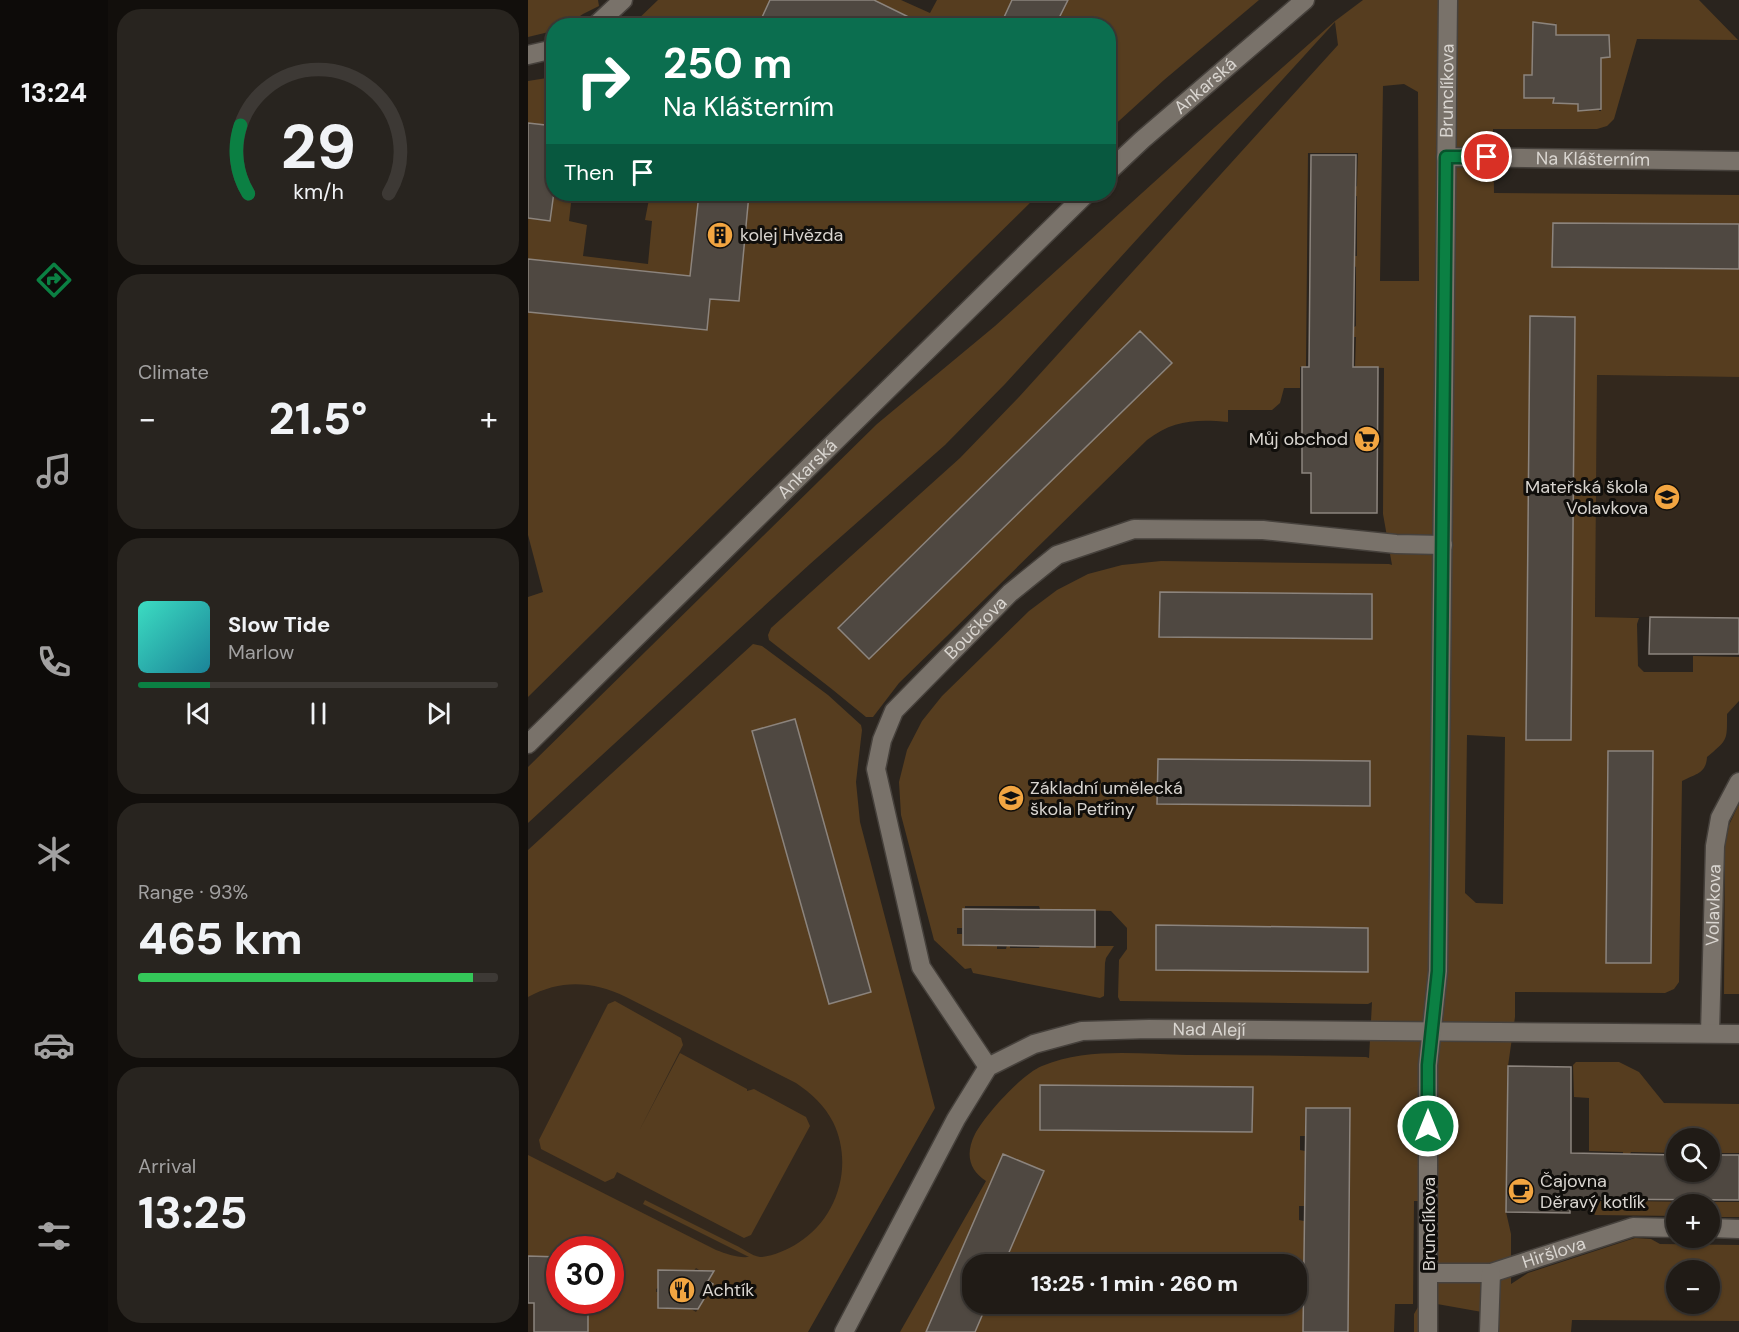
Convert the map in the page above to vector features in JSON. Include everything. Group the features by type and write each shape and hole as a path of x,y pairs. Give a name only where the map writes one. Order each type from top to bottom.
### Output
{"street":[{"path":"604,18 623,0"},
{"name":"Ankarská","path":"1116,164 1305,0"},
{"name":"Brunclíkova","path":"1428,1332 1428,1065 1438,971 1448,0"},
{"path":"528,55 546,51"},
{"name":"Na Klášterním","path":"1446,157 1739,161"},
{"name":"Ankarská","path":"528,744 1079,201"},
{"name":"Boučkova","path":"988,1067 921,968 876,769 882,740 894,711 1010,593 1057,555 1134,529 1263,531 1396,544 1443,545"},
{"name":"Volavkova","path":"1710,1033 1715,846 1720,818 1739,782"},
{"name":"Nad Alejí","path":"988,1067 1034,1044 1082,1031 1149,1029 1432,1030 1739,1034"},
{"path":"844,1332 956,1119 988,1067"},
{"name":"Hiršlova","path":"1429,1273 1491,1273 1633,1227 1666,1228"},
{"path":"1720,1228 1739,1229"},
{"path":"1489,1332 1491,1273"}],"shaded area":[{"path":"528,0 598,0 599,6 577,18 546,18 546,33 528,37"},
{"path":"658,0 802,0 810,18 639,18"},
{"path":"874,0 901,0 930,13 937,0 1259,0 1116,124 1116,18 912,18"},
{"path":"1363,0 1699,0 1738,40 1637,39 1614,119 1607,126 1597,129 1493,129 1494,193 1739,195 1739,224 1553,223 1553,267 1739,269 1739,377 1597,375 1595,617 1639,618 1637,624 1638,666 1644,672 1693,672 1693,656 1739,657 1739,701 1727,714 1726,735 1723,743 1707,757 1702,770 1682,781 1679,982 1674,989 1665,993 1515,992 1515,1017 1508,1066 1506,1212 1511,1234 1511,1284 1528,1273 1635,1238 1651,1239 1660,1244 1666,1244 1666,1248 1720,1248 1720,1245 1739,1245 1739,1321 1572,1320 1571,1332 1482,1332 1482,1312 1437,1304 1437,1332 1414,1332 1414,1314 1422,1300 1424,1201 1414,1201 1413,1304 1395,1304 1394,1332 1348,1332 1350,1108 1306,1108 1305,1136 1300,1136 1300,1150 1305,1151 1304,1206 1299,1206 1299,1220 1304,1221 1304,1254 1008,1254 1044,1172 1003,1154 926,1332 900,1332 986,1181 972,1167 970,1161 970,1148 975,1134 1005,1096 1034,1070 1077,1056 1114,1053 1369,1058 1372,1002 1368,1004 1120,1001 1118,997 1119,960 1127,949 1127,928 1111,911 1040,909 1039,906 965,906 962,928 957,928 957,934 962,934 963,945 997,945 997,949 1006,949 1007,945 1010,945 1010,948 1114,946 1106,958 1104,996 1100,998 973,973 971,968 965,969 934,940 901,815 899,782 907,750 922,721 942,696 1029,611 1057,590 1088,574 1122,565 1161,561 1392,565 1383,514 1384,368 1355,367 1356,337 1353,337 1356,326 1356,267 1354,256 1357,256 1355,187 1357,186 1358,153 1308,153 1306,367 1300,367 1300,388 1284,388 1280,403 1272,410 1228,410 1228,422 1185,422 1166,428 1147,440 899,683 873,717 866,717 769,640 768,635 771,628 960,458 1019,397 1338,45 1335,22 1005,384 945,445 810,564 528,823 528,767 877,424 995,326 1335,21","holes":["1533,22 1535,25 1554,25 1556,23 1556,35 1610,35 1607,37 1610,57 1601,58 1601,111 1599,108 1568,98 1568,104 1555,101 1554,104 1554,98 1524,98 1532,75","1404,84 1418,92 1419,281 1380,281 1383,86","1531,316 1575,317 1570,740 1526,740","1140,331 1171,363 868,659 838,627","1160,592 1372,594 1372,639 1159,636","1467,735 1505,737 1503,904 1476,903 1465,893","1608,751 1652,751 1650,963 1606,963","1158,759 1370,761 1370,805 1157,803","1157,925 1368,928 1368,972 1156,970"]},
{"path":"546,78 546,125 528,123 528,81"},
{"path":"552,201 571,201 569,221 587,225 583,256 648,264 652,221 645,220 649,201 1032,201 528,697 528,597 543,592 528,535 528,312 706,330 710,299 690,276 528,259 528,218 550,221"},
{"name":"Mateřská škola Volavkova","path":"1597,375 1739,377 1739,654 1649,654 1650,617 1595,618"},
{"path":"753,644 762,646 828,695 861,725 856,782 860,822 935,1108 808,1332 588,1332 588,1314 624,1314 624,1236 546,1236 546,1257 528,1256 528,1155 716,1250 749,1257 643,1204 645,1200 760,1257 769,1256 798,1243 823,1220 832,1205 842,1173 839,1139 830,1116 817,1100 796,1083 626,997 601,988 577,984 553,987 528,997 528,850","holes":["795,720 871,992 829,1004 752,732","696,1268 710,1277 708,1281 713,1284 696,1312 691,1309 658,1308 656,1289 658,1288 659,1270 693,1272"]},
{"path":"1739,804 1739,994 1724,994 1725,846 1729,825"},
{"path":"528,935 912,1100 808,1332 528,1332"},
{"path":"615,1001 681,1038 683,1045 639,1131 680,1053 747,1091 754,1089 806,1117 810,1126 751,1235 744,1238 617,1172 614,1178 605,1182 541,1149 539,1140 608,1004"},
{"path":"1576,1062 1619,1062 1639,1072 1664,1103 1739,1104 1739,1153 1720,1153 1720,1128 1666,1128 1666,1153 1623,1154 1623,1152 1589,1151 1589,1098 1574,1097 1573,1065"},
{"path":"1631,1199 1632,1201 1666,1202 1666,1216 1595,1215 1588,1201"},
{"path":"1720,1202 1739,1202 1739,1217 1720,1217"},
{"path":"983,1314 1303,1314 1303,1332 975,1332"}],"building":[{"path":"770,0 874,0 911,18 762,18"},
{"path":"1012,0 1068,0 1059,18 1004,18"},
{"path":"1533,22 1556,25 1556,35 1609,35 1610,57 1601,58 1601,109 1578,111 1578,104 1553,103 1554,98 1524,98 1524,75 1532,75"},
{"path":"528,123 546,125 546,201 553,201 550,221 528,218"},
{"path":"1311,155 1356,155 1353,367 1378,367 1377,513 1311,513 1311,473 1302,473 1302,367 1309,367"},
{"path":"698,201 748,201 739,301 710,299 707,330 528,312 528,259 690,276"},
{"path":"1553,223 1739,224 1739,269 1552,267"},
{"path":"1530,316 1575,317 1571,740 1526,740"},
{"path":"1140,331 1172,363 869,659 838,628"},
{"path":"1160,592 1372,594 1372,639 1159,637"},
{"path":"1650,617 1739,618 1739,654 1649,654"},
{"path":"795,719 871,992 829,1004 752,731"},
{"path":"1608,751 1653,751 1651,963 1606,963"},
{"path":"1158,759 1370,761 1370,806 1157,804"},
{"path":"963,909 1095,910 1095,947 963,945"},
{"path":"1156,925 1368,928 1368,972 1156,970"},
{"path":"1508,1066 1571,1067 1571,1153 1666,1155 1666,1182 1720,1182 1720,1155 1739,1155 1739,1200 1720,1200 1720,1194 1666,1194 1666,1200 1570,1199 1570,1213 1506,1212"},
{"path":"1040,1085 1253,1087 1252,1132 1040,1130"},
{"path":"1306,1108 1350,1108 1348,1332 1303,1332 1303,1314 1307,1314 1307,1254 1304,1254"},
{"path":"1003,1154 1044,1171 1008,1254 962,1254 962,1314 983,1314 975,1332 926,1332"},
{"path":"528,1256 546,1257 546,1314 588,1314 588,1332 534,1332 534,1303 528,1303"},
{"name":"Achtík","path":"658,1270 714,1271 708,1281 713,1284 698,1309 658,1308"}],"place":[{"name":"kolej Hvězda","path":"720,235"},
{"name":"Můj obchod","path":"1367,439"},
{"name":"Mateřská škola Volavkova","path":"1667,497"},
{"name":"Základní umělecká škola Petřiny","path":"1011,798"},
{"name":"Čajovna Děravý kotlík","path":"1521,1191"},
{"name":"Achtík","path":"682,1290"}],"route":[{"path":"1428,1126 1428,1065 1438,971 1446,157 1487,157"}]}
